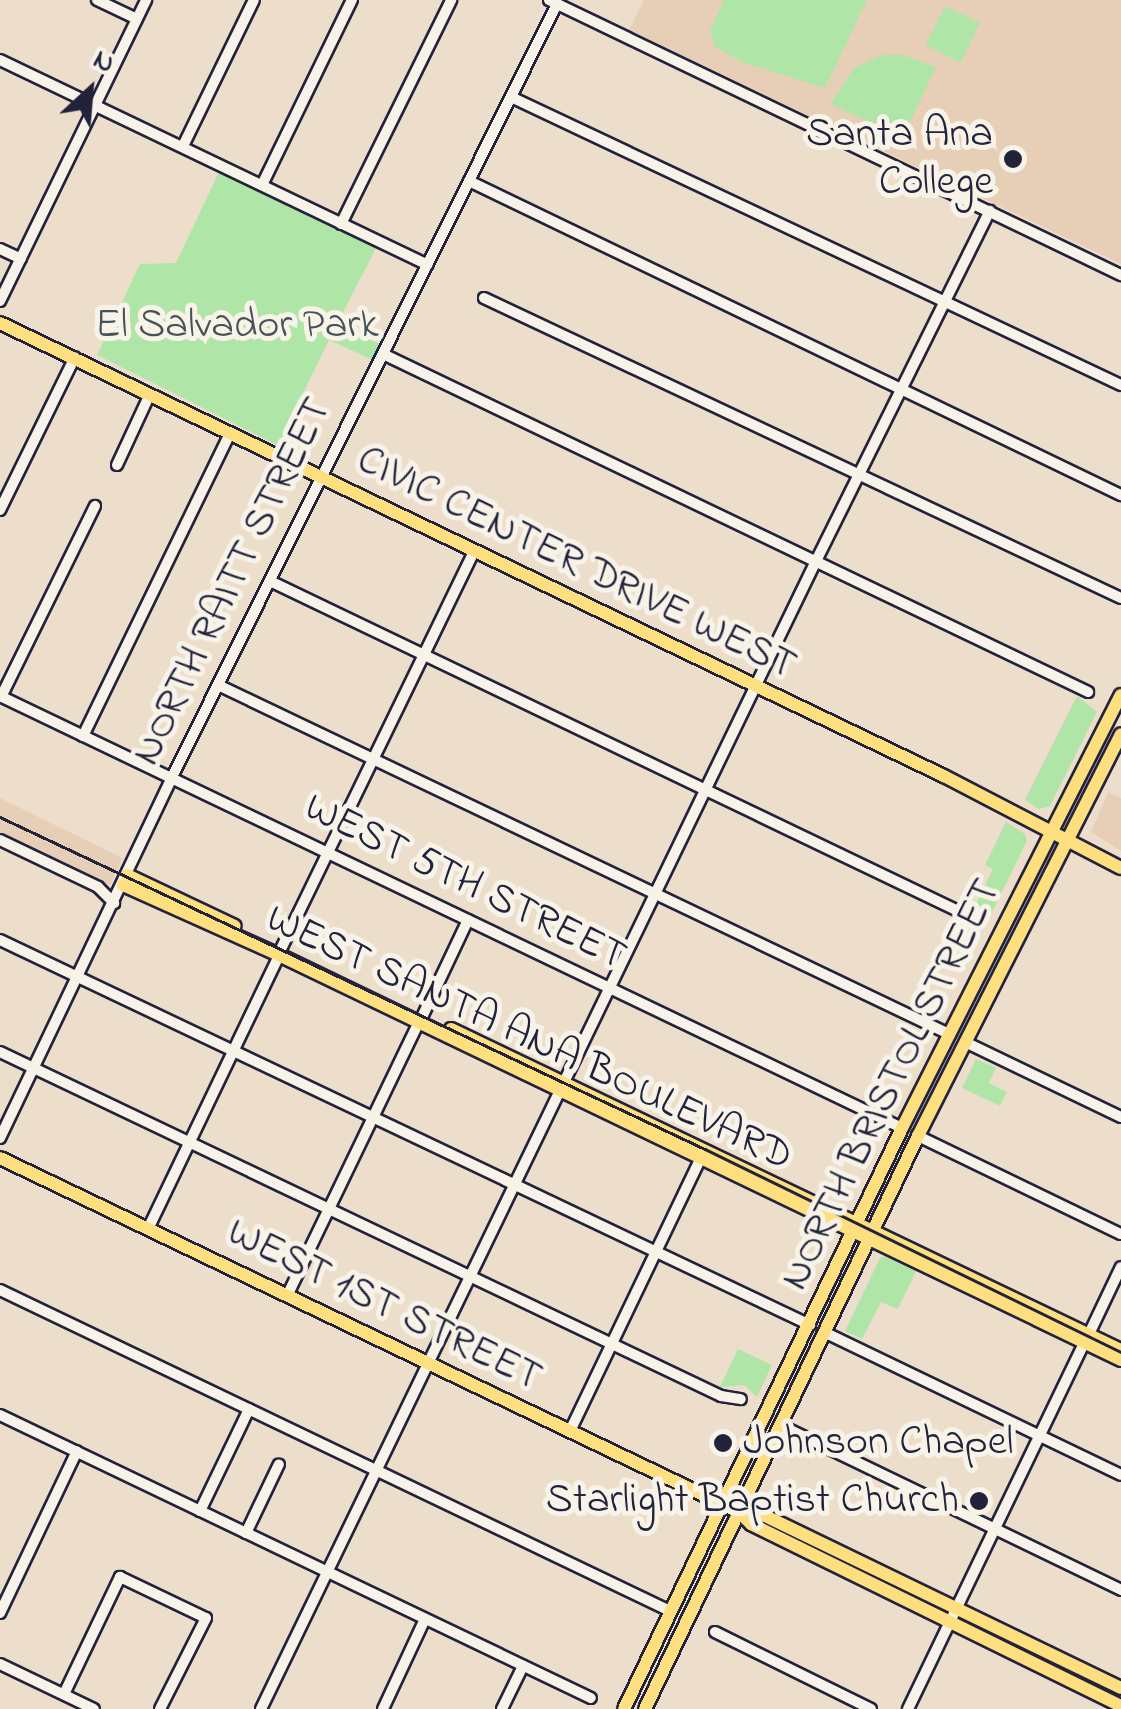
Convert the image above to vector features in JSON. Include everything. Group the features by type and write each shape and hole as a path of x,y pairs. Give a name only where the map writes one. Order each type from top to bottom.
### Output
{"main road":[{"name":"CIVIC CENTER DRIVE WEST","path":"0,324 755,686 1121,868"},
{"name":"NORTH BRISTOL STREET","path":"624,1709 858,1227 902,1128 1121,695"},
{"name":"NORTH BRISTOL STREET","path":"645,1709 918,1136 1121,734"},
{"name":"WEST SANTA ANA BOULEVARD","path":"125,880 1087,1338 1121,1350"},
{"name":"WEST SANTA ANA BOULEVARD","path":"561,1086 701,1157 858,1227"},
{"name":"WEST 1ST STREET","path":"0,1158 739,1512 751,1524 1121,1706"},
{"name":"WEST SANTA ANA BOULEVARD","path":"1087,1338 1121,1360"},
{"name":"WEST 1ST STREET","path":"739,1512 757,1512 1121,1688"}],"street":[{"path":"97,0 137,19"},
{"path":"0,301 146,0"},
{"path":"183,146 254,0"},
{"path":"262,184 352,0"},
{"path":"342,224 451,0"},
{"path":"553,2 1121,275"},
{"name":"NORTH RAITT STREET","path":"0,1138 171,778 511,97 553,2"},
{"path":"0,60 427,266"},
{"path":"511,97 1121,385"},
{"path":"469,182 1121,495"},
{"path":"261,1709 755,686 990,211"},
{"path":"0,249 21,259"},
{"path":"484,298 1121,598"},
{"path":"383,354 1088,692"},
{"path":"0,510 75,357"},
{"path":"116,465 150,394"},
{"path":"82,736 230,433"},
{"path":"1,696 95,506"},
{"path":"148,1229 474,551"},
{"path":"270,581 977,920"},
{"path":"218,684 949,1034"},
{"name":"WEST 5TH STREET","path":"1,696 902,1128"},
{"path":"0,840 98,887 114,903"},
{"path":"287,1296 468,920"},
{"path":"0,940 810,1326"},
{"path":"965,1042 1121,1117"},
{"path":"0,1052 720,1396 741,1399"},
{"path":"918,1136 1121,1234"},
{"path":"570,1431 701,1157"},
{"path":"908,1709 1121,1267"},
{"path":"0,1290 670,1612"},
{"path":"826,1333 1121,1476"},
{"path":"200,1511 249,1409"},
{"path":"0,1414 590,1698"},
{"path":"782,1426 1121,1590"},
{"path":"0,1614 77,1452"},
{"path":"246,1533 279,1464"},
{"path":"64,1694 120,1577 206,1618 160,1709"},
{"path":"382,1709 425,1619"},
{"path":"715,1632 872,1709"},
{"path":"0,1664 94,1709"},
{"path":"502,1709 523,1666"}],"shaded area":[{"name":"Santa Ana College","path":"644,0 1121,0 1121,264 629,30"},
{"path":"1108,792 1121,798 1121,851 1091,832"},
{"path":"0,798 122,858 110,885 0,833"}],"green space":[{"path":"724,0 866,2 825,88 742,62 715,47 710,31"},
{"path":"945,6 980,23 961,63 926,46"},
{"path":"900,54 936,67 905,133 897,135 831,104 854,68 883,55"},
{"name":"El Salvador Park","path":"219,172 376,248 337,324 382,345 375,361 329,340 295,410 303,414 287,450 97,355 140,264 176,263"},
{"path":"1077,696 1097,712 1050,806 1039,809 1025,800"},
{"path":"1006,822 1025,834 1027,841 991,914 976,904 993,869 985,865"},
{"path":"976,1059 996,1068 989,1083 1007,1092 1000,1106 962,1088"},
{"path":"885,1256 916,1271 898,1309 881,1302 862,1339 845,1331 880,1258"},
{"path":"738,1349 772,1365 757,1397 744,1385 720,1387"}],"tram line":[{"path":"0,817 705,1149 1121,1352"}],"place":[{"name":"Santa Ana College","path":"1013,159"},
{"name":"Johnson Chapel","path":"723,1443"},
{"name":"Starlight Baptist Church","path":"979,1501"}]}
